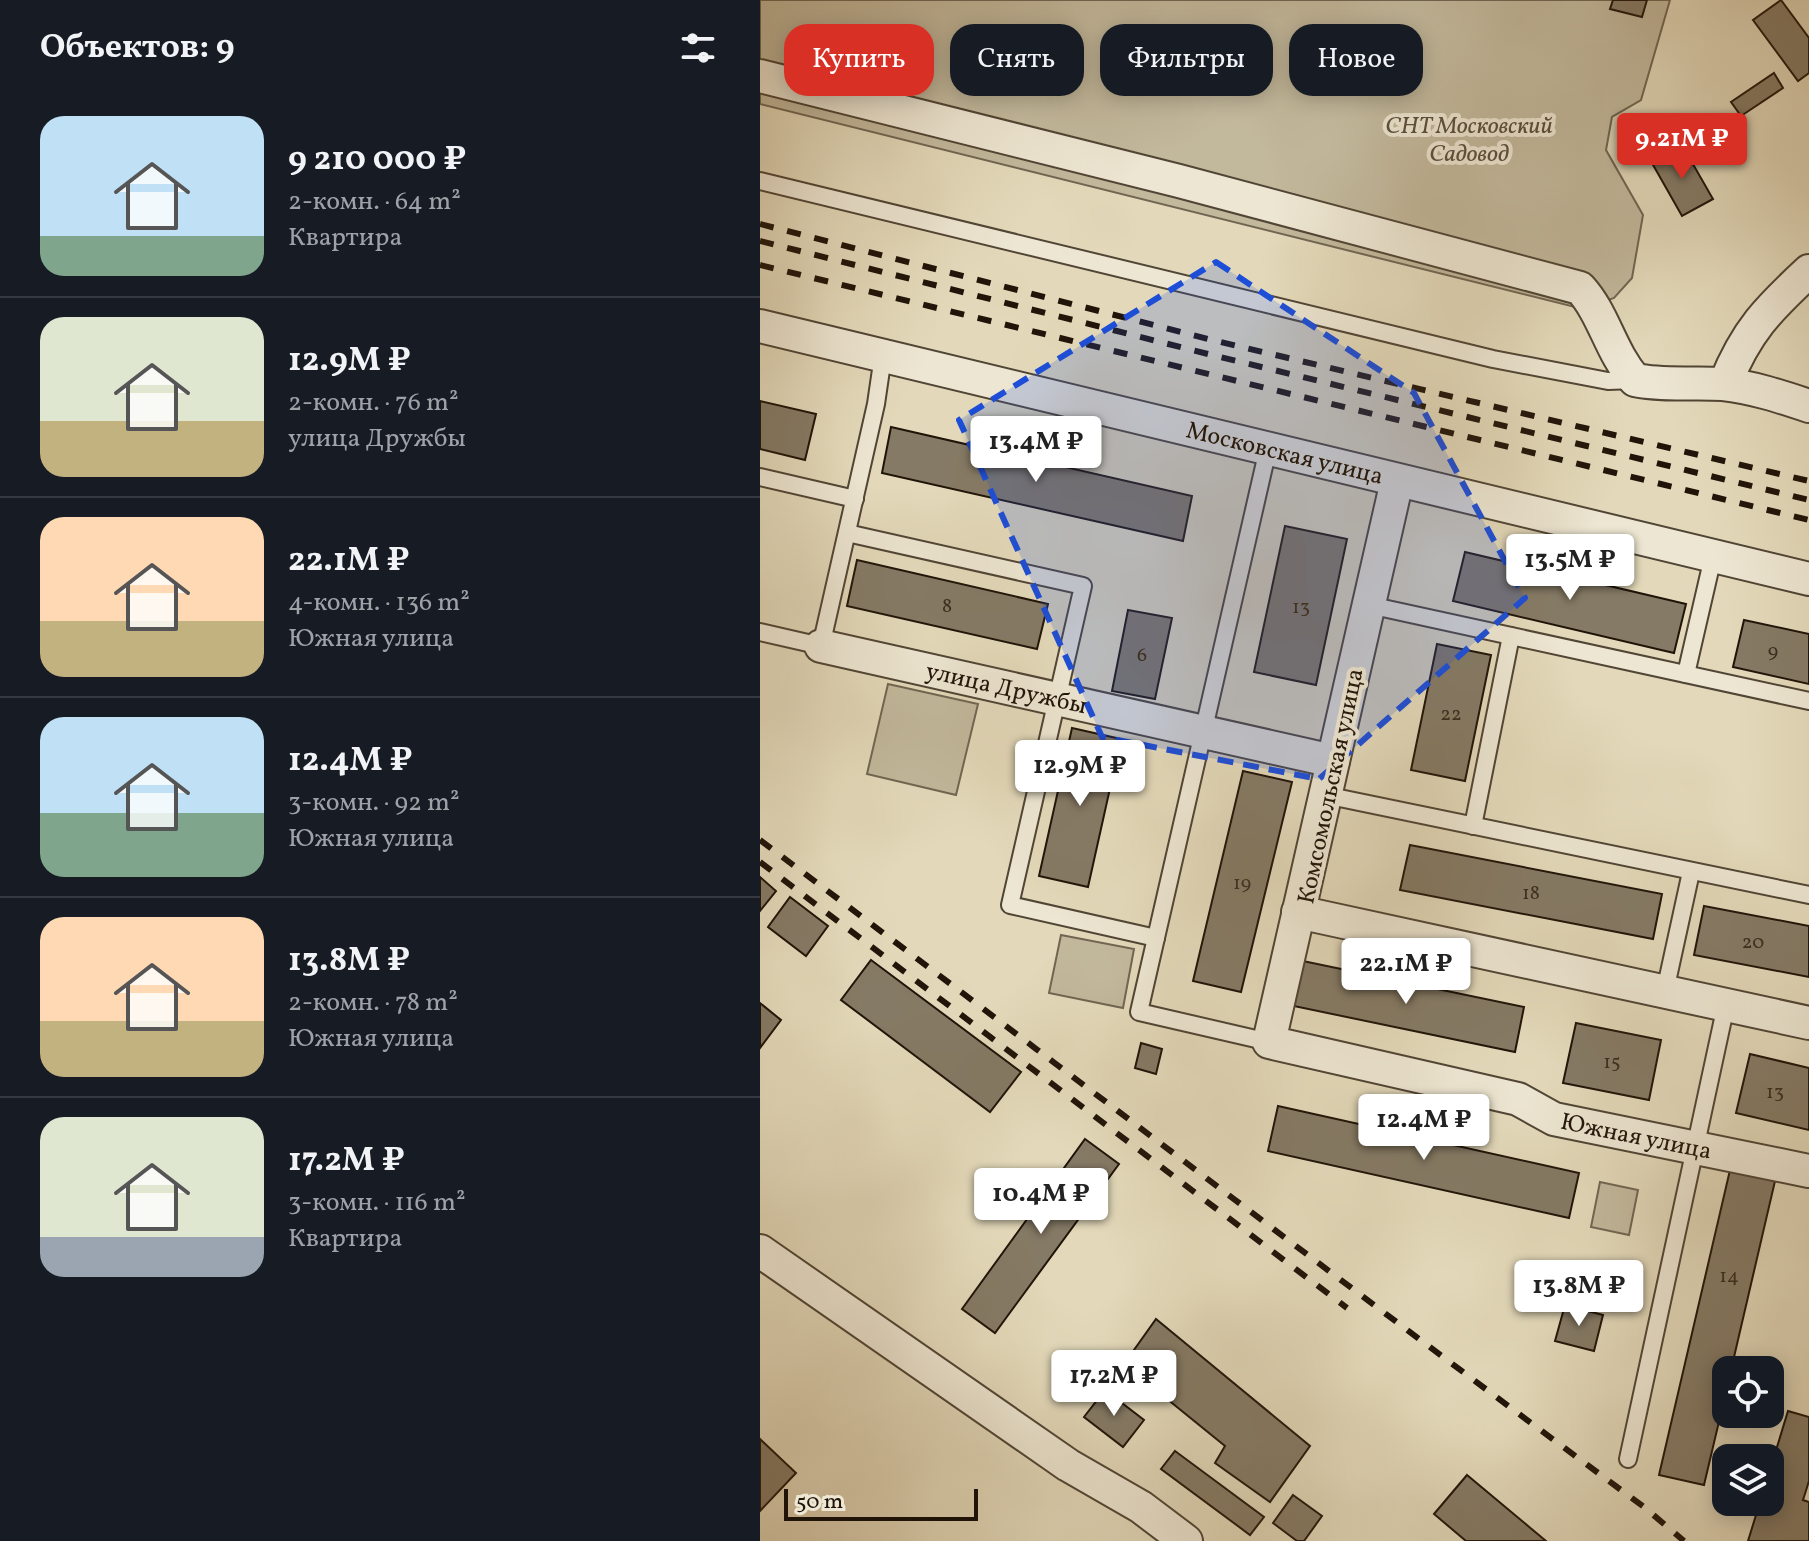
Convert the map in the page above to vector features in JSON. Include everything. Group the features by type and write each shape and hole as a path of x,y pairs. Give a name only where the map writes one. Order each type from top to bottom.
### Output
{"street":[{"path":"760,76 1179,181 1580,288 1591,300 1616,354 1635,380 1653,384 1725,384 1809,406"},
{"path":"1725,384 1747,337 1768,309 1809,271"},
{"name":"Московская улица","path":"760,326 1809,579"},
{"name":"Комсомольская улица","path":"1397,481 1298,912 1809,1023"},
{"name":"улица Дружбы","path":"821,646 1333,761"},
{"path":"1269,1042 1298,912"},
{"name":"Южная улица","path":"1269,1042 1518,1099 1554,1119 1809,1171"},
{"path":"760,1251 1062,1473 1141,1507 1186,1541"}],"lane":[{"path":"760,181 1493,359 1608,381 1635,380"},
{"path":"760,632 821,646 855,499 883,356"},
{"path":"1268,449 1139,1012 1269,1042"},
{"path":"760,477 855,499"},
{"path":"847,533 1083,586 1010,905 1156,938"},
{"path":"1686,674 1713,557"},
{"path":"1369,605 1809,701"},
{"path":"1473,826 1511,636"},
{"path":"1325,795 1809,895"},
{"path":"1665,991 1691,872"},
{"path":"1628,1459 1726,1005"}],"highlighted area":[{"path":"1216,262 1414,393 1525,598 1319,779 1102,737 959,420"}],"green space":[{"name":"СНТ Московский Садовод","path":"760,0 1670,0 1641,100 1612,117 1606,150 1643,215 1632,278 1614,298 1583,309 760,104"},
{"path":"888,684 978,704 956,795 867,774"},
{"path":"1061,935 1134,949 1123,1008 1049,993"},
{"path":"1600,1182 1638,1190 1629,1235 1591,1227"}],"building":[{"path":"1613,0 1647,0 1642,17 1610,9"},
{"path":"1781,0 1809,38 1809,73 1798,81 1753,20"},
{"path":"1774,73 1783,88 1741,116 1731,102"},
{"path":"1682,145 1713,199 1682,216 1652,163"},
{"path":"760,401 816,414 805,460 760,449"},
{"path":"891,427 1192,496 1183,541 882,473"},
{"path":"1285,526 1347,539 1316,685 1254,672"},
{"path":"1465,552 1686,604 1674,653 1453,601"},
{"path":"857,560 1048,604 1037,649 847,606"},
{"path":"1128,610 1172,618 1155,699 1112,691"},
{"path":"1744,620 1809,634 1809,684 1733,667"},
{"path":"1437,644 1491,655 1465,781 1411,770"},
{"path":"1072,728 1121,739 1088,887 1039,876"},
{"path":"1243,771 1292,782 1241,992 1193,981"},
{"path":"1410,845 1662,894 1653,939 1400,890"},
{"path":"760,877 776,891 760,911"},
{"path":"790,897 828,926 806,956 768,927"},
{"path":"1704,906 1809,926 1809,977 1694,955"},
{"path":"871,960 1021,1072 990,1112 841,1000"},
{"path":"1298,960 1524,1007 1515,1052 1289,1005"},
{"path":"760,1003 781,1020 760,1048"},
{"path":"1576,1023 1661,1040 1649,1100 1563,1083"},
{"path":"1141,1043 1162,1049 1156,1074 1135,1068"},
{"path":"1750,1054 1809,1068 1809,1130 1736,1113"},
{"path":"1278,1106 1579,1173 1569,1218 1268,1151"},
{"path":"1085,1139 1119,1164 995,1333 962,1309"},
{"path":"1730,1170 1775,1181 1734,1356 1712,1356 1712,1428 1717,1428 1704,1485 1659,1475"},
{"path":"1565,1305 1603,1315 1594,1351 1555,1341"},
{"path":"1156,1319 1310,1446 1270,1502 1215,1463 1225,1446 1124,1364"},
{"path":"1105,1390 1144,1420 1123,1447 1084,1417"},
{"path":"1788,1411 1809,1417 1809,1481 1803,1500 1809,1502 1809,1541 1748,1541 1756,1516 1784,1516 1784,1444 1778,1444"},
{"path":"760,1439 796,1473 760,1511"},
{"path":"1175,1451 1264,1517 1250,1535 1161,1469"},
{"path":"1467,1475 1546,1541 1466,1541 1434,1514"},
{"path":"1293,1495 1322,1516 1304,1541 1297,1541 1273,1523"}],"railway":[{"path":"760,224 1212,340 1809,481"},
{"path":"760,241 1809,500"},
{"path":"760,265 1809,520"},
{"path":"760,840 1644,1507 1684,1541"},
{"path":"760,862 1347,1308"}]}
